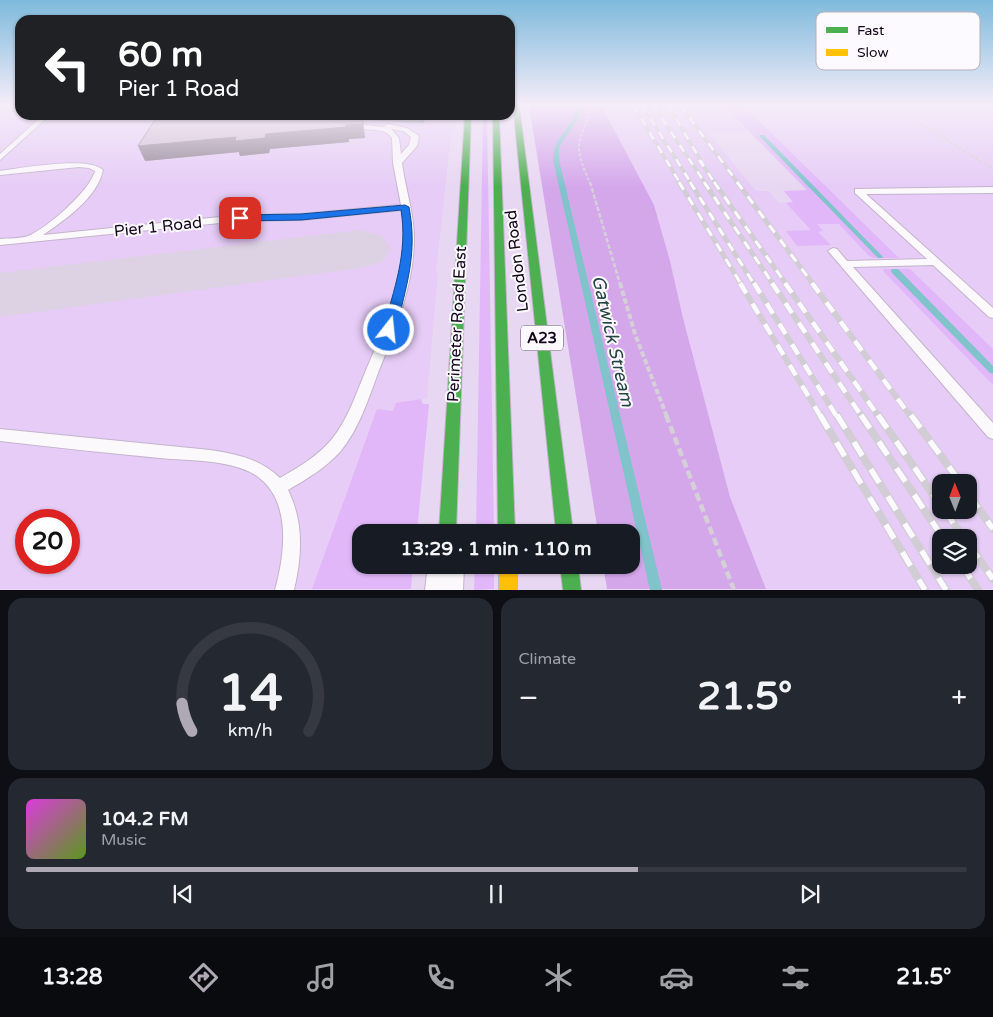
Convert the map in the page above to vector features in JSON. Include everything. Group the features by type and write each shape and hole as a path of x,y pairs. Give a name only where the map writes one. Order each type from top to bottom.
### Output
{"main road":[{"name":"Perimeter Road East","path":"447,524 467,133"},
{"name":"London Road","path":"496,133 507,524"},
{"name":"London Road","path":"519,133 565,524"},
{"path":"508,574 508,590"},
{"path":"570,574 572,590"}],"street":[{"path":"444,590 445,574"}],"lane":[{"path":"0,158 28,133"},
{"path":"277,488 305,472 330,453 347,431 395,310 409,251 409,232 397,164 394,133"},
{"path":"397,164 415,143 414,134 411,133"},
{"path":"0,173 79,165 91,166 99,170 96,179 78,202 53,225 27,240"},
{"path":"993,190 858,192 993,314"},
{"name":"Pier 1 Road","path":"0,242 240,218 301,217 405,207"},
{"path":"833,251 993,433"},
{"path":"844,264 936,262"},
{"path":"0,435 219,458 256,468 264,473 277,488 285,504 292,530 290,566 284,590"}],"path":[{"path":"583,133 579,141 582,163 593,190 635,334 734,590"},
{"path":"934,133 993,169"}],"shaded area":[{"path":"0,133 452,133 436,272 438,273 427,398 408,401 364,524 352,524 352,574 367,574 377,589 0,589"},
{"path":"483,133 487,133 494,524 476,524"},
{"path":"533,133 616,133 654,205 730,497 766,589 607,589 604,574 640,574 640,524 597,524"},
{"path":"616,133 708,133 756,191 769,191 779,203 793,202 784,191 899,258 771,133 993,133 993,349 883,271 993,385 993,589 766,589 730,497 670,261 654,205"},
{"path":"750,133 771,133 899,258 874,258 869,256 839,224 817,224 823,231 818,232 831,245 797,246 786,231 811,230 786,203 793,202 784,191 807,190"},
{"path":"884,269 910,269 993,349 993,385 883,271"},
{"path":"421,399 423,404 429,404 418,524 352,524 352,574 412,574 411,589 312,589 377,409 393,411 396,403"},
{"path":"475,574 494,574 494,589 474,590"}],"building":[{"path":"147,133 283,133 266,134 265,138 235,141 236,137 138,146"}],"waterway":[{"name":"Gatwick Stream","path":"566,133 559,142 556,160 656,590"},
{"path":"762,136 880,257"},
{"path":"895,271 993,371"}],"taxiway":[{"path":"0,295 360,249"}],"railway":[{"path":"650,133 680,183"},
{"path":"659,133 691,183"},
{"path":"671,133 705,183"},
{"path":"684,133 704,166"},
{"path":"700,133 738,183"},
{"path":"699,160 715,183"},
{"path":"679,182 741,284"},
{"path":"690,182 754,284"},
{"path":"704,182 773,284"},
{"path":"714,182 786,284"},
{"path":"737,182 813,284"},
{"path":"740,283 821,417"},
{"path":"754,283 837,417"},
{"path":"772,283 862,417"},
{"path":"785,283 879,417"},
{"path":"812,283 911,417"},
{"path":"820,415 925,590"},
{"path":"837,415 946,590"},
{"path":"861,415 937,529"},
{"path":"878,415 932,493"},
{"path":"911,415 954,474"},
{"path":"978,508 993,529"},
{"path":"950,519 958,529"},
{"path":"977,556 993,579"},
{"path":"968,574 978,590"}],"traffic: fast":[{"path":"447,524 467,133"},
{"path":"496,133 507,524"},
{"path":"519,133 564,524"},
{"path":"570,574 572,590"}],"traffic: slow":[{"path":"508,574 508,590"}],"route":[{"path":"240,218 301,217 405,207 409,232 409,251 389,330"}]}
